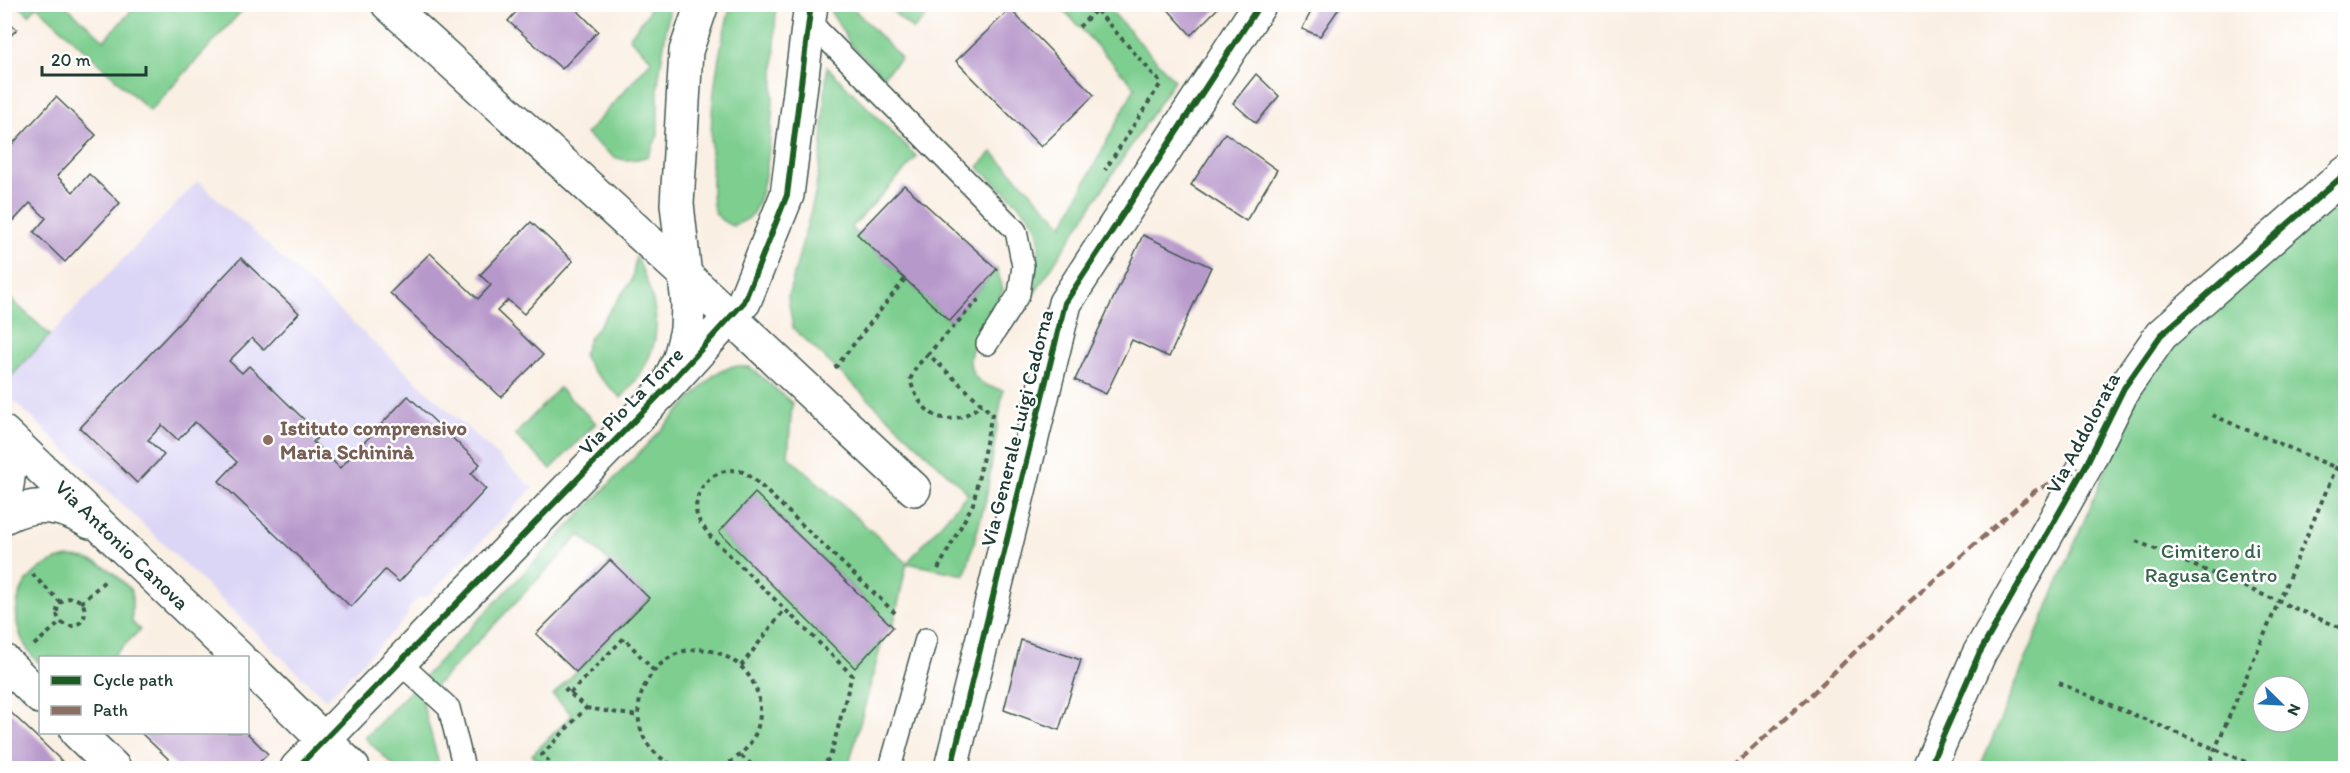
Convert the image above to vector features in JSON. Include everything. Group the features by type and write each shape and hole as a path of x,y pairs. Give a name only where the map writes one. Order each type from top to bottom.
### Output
{"street":[{"path":"388,4 732,318 914,489"},
{"name":"Via Pio La Torre","path":"664,390 680,358 687,330 688,304 677,204 686,51 702,4"},
{"name":"Via Generale Luigi Cadorna","path":"951,768 1065,303 1260,4"},
{"name":"Via Pio La Torre","path":"297,768 401,664 664,390 732,318 744,302 787,195 810,13"},
{"name":"Via Addolorata","path":"1929,768 1979,654 2086,465 2124,388 2161,335 2346,173"},
{"name":"Via Antonio Canova","path":"4,433 238,656"},
{"path":"4,447 8,458 9,483 4,498"},
{"path":"4,517 20,509 47,505 74,512 115,537"},
{"path":"16,656 39,695"},
{"path":"249,667 353,768"},
{"path":"79,734 114,768"}],"lane":[{"path":"810,13 1016,231 1023,266 1019,294 987,344"},
{"path":"890,768 926,639"},
{"path":"401,664 449,708 464,768"}],"path":[{"path":"907,4 911,8 914,4"},
{"path":"1091,4 1161,83 1104,170"},
{"path":"1080,27 1096,10"},
{"path":"835,368 905,279"},
{"path":"982,404 971,414 956,420 938,417 924,408 910,380 927,354 983,295"},
{"path":"927,354 992,414 973,504 939,569"},
{"path":"2212,415 2346,472"},
{"path":"2207,768 2346,445"},
{"path":"819,768 830,758 852,675 710,536 697,517 698,498 705,482 722,471 743,472 758,483 895,613"},
{"path":"2136,541 2346,630"},
{"path":"81,603 114,572"},
{"path":"32,574 61,603"},
{"path":"73,598 81,603 85,615 81,622 72,626 61,622 57,613 61,603 73,598"},
{"path":"741,666 785,609"},
{"path":"16,656 61,622"},
{"path":"570,693 624,638 653,670"},
{"path":"679,768 667,764 649,747 641,732 638,716 639,700 643,686 653,670 676,654 700,650 713,651 727,656 741,666 756,689 760,714 757,731 741,756 719,768"},
{"path":"2059,683 2260,768"},
{"path":"562,686 586,708 638,716"},
{"path":"556,768 542,755 586,708"},
{"path":"741,756 756,768"},
{"path":"663,768 667,764"}],"shaded area":[{"name":"Istituto comprensivo Maria Schininà","path":"198,181 533,488 428,596 419,598 408,609 407,617 326,700 5,392 4,383"}],"green space":[{"path":"18,5 65,5 104,40 137,5 247,5 150,111 37,6 29,15"},
{"path":"650,5 670,5 658,83 658,135 648,156 621,159 608,153 586,134 652,60 629,38 648,13"},
{"path":"731,5 776,5 772,117 764,180 758,203 749,218 732,226 720,219 714,209 711,158 714,91"},
{"path":"830,5 850,5 901,58 883,76 851,45 829,9"},
{"path":"886,5 937,5 913,30"},
{"path":"1059,5 1106,5 1174,80 1023,311 1037,265 1039,240 1037,229 1021,206 978,167 992,152 1063,225 1135,87"},
{"path":"827,67 917,157 851,228 950,321 997,269 1003,290 978,333 970,362 973,375 984,384 1003,390 986,499 965,575 907,563 968,493 793,328 788,297 815,195 821,155"},
{"name":"Cimitero di Ragusa Centro","path":"2345,196 2345,768 1980,768 2149,367"},
{"path":"636,256 652,295 656,330 647,363 621,398 592,370 583,355 589,339 632,280"},
{"path":"4,293 50,335 5,383 4,383"},
{"path":"733,366 750,367 792,403 788,456 907,563 893,627 755,493 719,532 855,668 883,638 848,768 545,768 532,755 572,715 553,695 649,598 580,535 422,700 440,768 396,768 365,738 715,374"},
{"path":"559,388 596,423 551,469 515,435"},
{"path":"68,557 79,558 96,562 111,571 132,591 132,622 140,630 113,656 39,656 39,663 27,649 20,633 17,617 18,601 24,586 34,573 49,563"}],"building":[{"path":"523,4 581,4 576,9 598,31 562,69 508,21"},
{"path":"1163,4 1222,4 1191,35"},
{"path":"1315,4 1342,4 1320,36 1302,29"},
{"path":"1010,9 1094,95 1041,147 956,61"},
{"path":"4,18 17,29 4,43"},
{"path":"1256,74 1279,96 1256,123 1233,103"},
{"path":"56,97 96,135 57,176 73,192 89,174 120,203 65,262 34,232 46,218 30,203 5,230 5,152"},
{"path":"1225,133 1277,170 1246,221 1191,185"},
{"path":"904,185 997,269 950,321 857,234"},
{"path":"531,222 573,261 524,314 508,300 497,311 543,355 501,397 390,293 430,253 478,299 491,285 480,275"},
{"path":"1143,235 1211,267 1169,357 1132,340 1106,394 1075,380"},
{"path":"241,258 299,313 264,350 252,338 229,361 242,373 249,366 320,435 313,442 340,468 408,396 480,464 471,474 486,489 399,582 385,570 351,607 219,481 237,462 195,422 178,440 162,425 148,440 164,455 137,483 80,428"},
{"path":"755,493 893,627 855,668 719,532"},
{"path":"610,560 649,598 576,672 536,634"},
{"path":"1021,640 1081,660 1059,730 1004,710"},
{"path":"4,706 41,741 69,768 4,768"},
{"path":"142,734 248,734 268,754 253,768 178,768"},
{"path":"539,763 545,768 534,768"}],"marked path":[{"path":"1731,768 1871,636 2035,491 2083,467"}],"cycle path":[{"path":"297,768 664,390 744,302 787,195 811,4"},
{"path":"951,768 1065,303 1260,4"},
{"path":"1929,768 1979,654 2086,465 2124,388 2161,335 2346,173"}],"place":[{"name":"Istituto comprensivo Maria Schininà","path":"268,440"}]}
